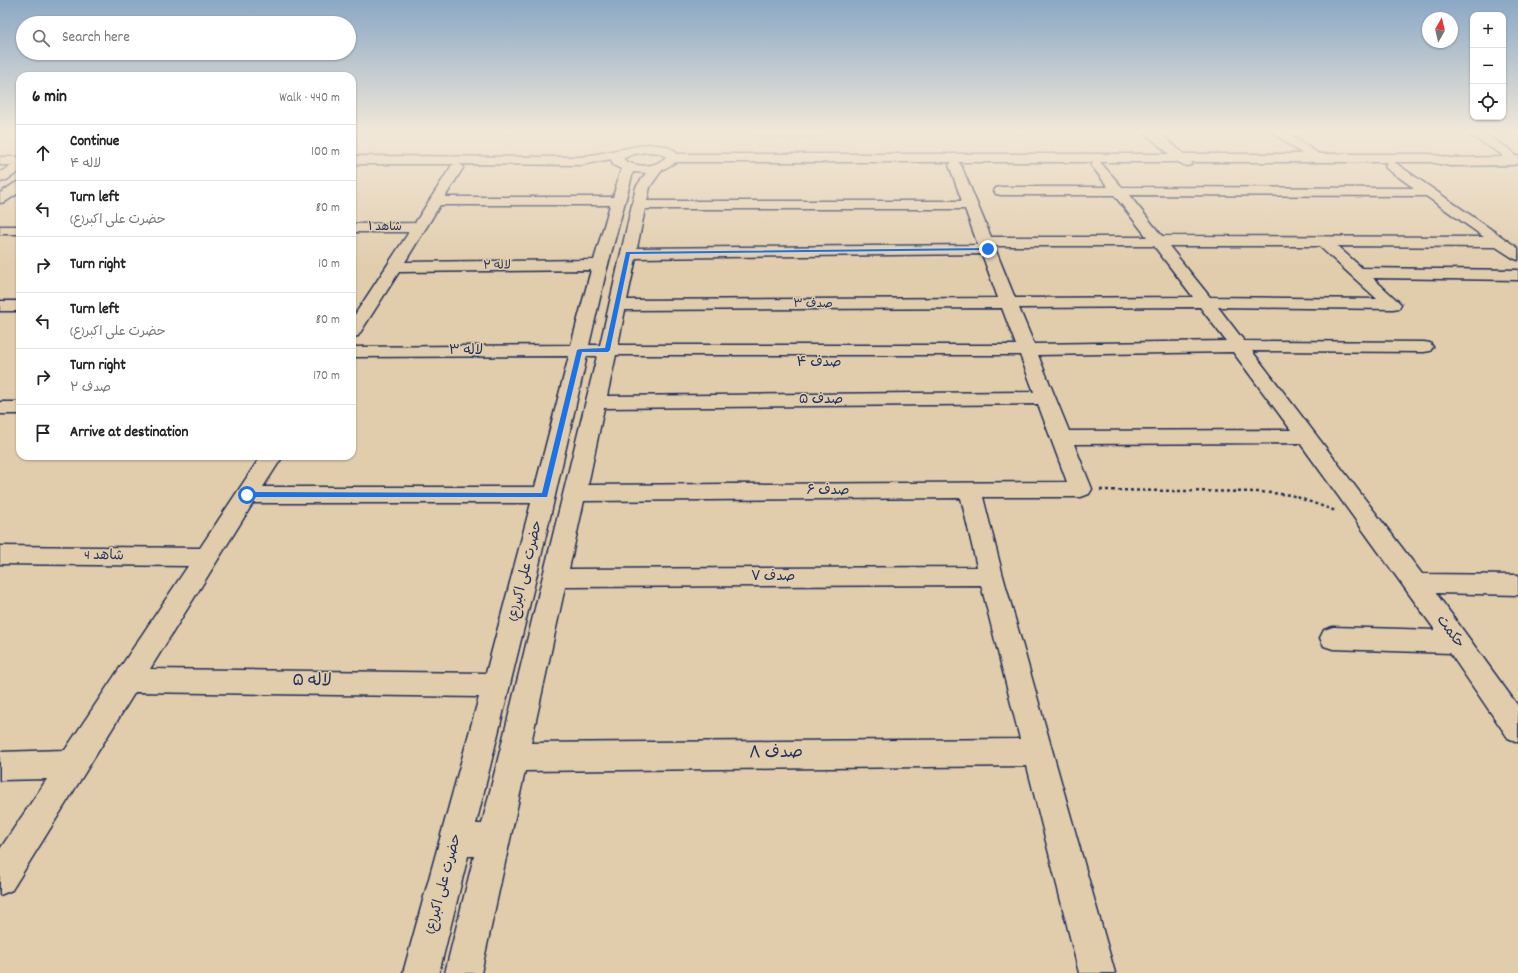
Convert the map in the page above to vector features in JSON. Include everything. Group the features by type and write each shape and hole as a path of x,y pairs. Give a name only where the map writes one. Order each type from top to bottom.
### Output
{"street":[{"path":"356,326 451,177"},
{"name":"حضرت علی اکبر(ع)","path":"462,973 617,306 628,253 626,210 628,177"},
{"name":"حضرت علی اکبر(ع)","path":"421,973 496,685 600,265 626,210 650,177"},
{"path":"960,177 1081,489"},
{"name":"حکمت","path":"1107,177 1159,241 1240,346 1458,642 1518,729"},
{"path":"1408,177 1518,255"},
{"path":"0,198 16,188"},
{"path":"1001,191 1429,192"},
{"path":"436,201 626,210 971,205"},
{"name":"شاهد ۱","path":"356,228 419,227"},
{"path":"0,230 16,230"},
{"path":"628,253 1159,241 1500,242"},
{"path":"1323,242 1359,273 1518,275"},
{"name":"لاله ۲","path":"394,267 600,265"},
{"name":"صدف ۳","path":"617,306 1009,302 1393,304 1359,273"},
{"path":"356,303 370,303"},
{"path":"0,306 16,306"},
{"name":"صدف ۴","path":"578,357 1030,356 1240,346 1424,347"},
{"name":"لاله ۳","path":"356,352 578,357"},
{"name":"لاله ۳","path":"356,367 578,357"},
{"name":"صدف ۵","path":"595,402 1046,398"},
{"path":"0,408 16,408"},
{"path":"1062,438 1306,436"},
{"path":"0,878 269,460"},
{"name":"صدف ۶","path":"574,493 1081,489"},
{"path":"970,490 991,576 1097,973"},
{"path":"247,495 544,495"},
{"name":"شاهد 4","path":"0,555 207,557"},
{"name":"صدف ۷","path":"554,578 991,576"},
{"path":"1414,583 1518,586"},
{"path":"1333,638 1458,642"},
{"name":"لاله ۵","path":"128,680 496,685"},
{"name":"صدف ۸","path":"513,757 1038,752"},
{"path":"0,766 73,764"},
{"path":"456,840 494,840"}],"path":[{"path":"1081,489 1261,492 1291,495 1342,514"}],"route":[{"path":"247,495 544,495 580,350 608,350 628,253 988,249"}]}
